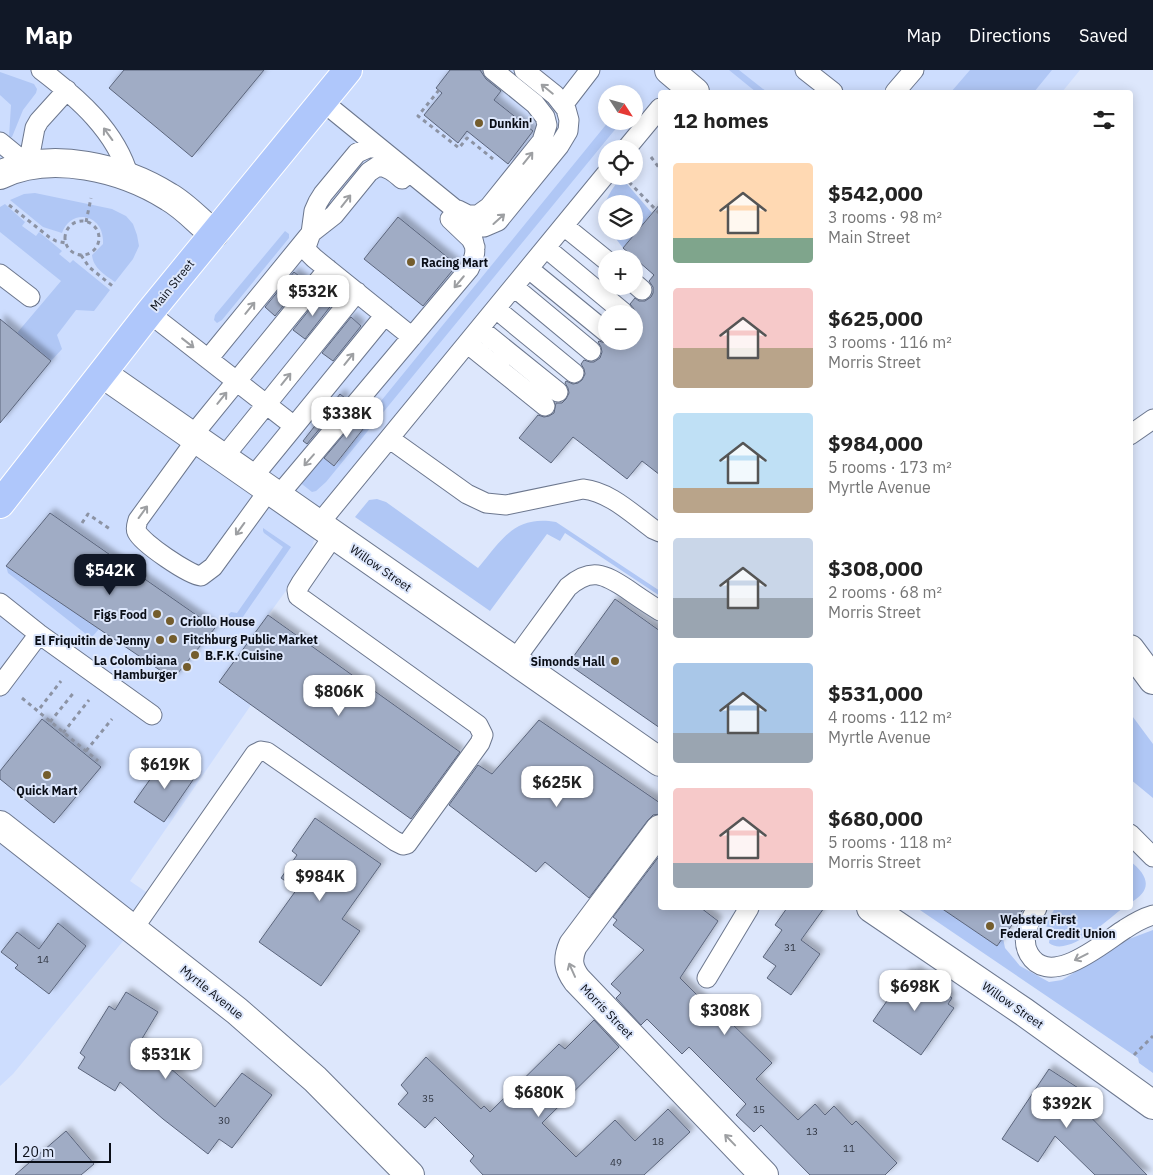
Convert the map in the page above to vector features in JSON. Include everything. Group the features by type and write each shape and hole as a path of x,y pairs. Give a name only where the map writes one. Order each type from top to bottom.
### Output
{"main road":[{"name":"Main Street","path":"0,504 150,313 348,70"}],"street":[{"path":"1,187 28,165 60,164 111,171 129,177 171,198 214,234"},
{"name":"Willow Street","path":"103,374 658,761"},
{"path":"1133,653 1153,680"},
{"name":"Myrtle Avenue","path":"0,825 237,1011 315,1079 410,1175"},
{"name":"Morris Street","path":"658,832 573,945 568,955 569,966 577,980 764,1175"},
{"name":"Willow Street","path":"874,910 1016,1007 1153,1105"}],"lane":[{"path":"41,70 67,90 104,127 118,147 125,161 129,177"},
{"path":"454,209 468,215 478,215 483,212 542,141 547,125 545,117 535,104 493,70"},
{"path":"322,101 454,209 472,223 484,227 498,222 559,146 568,131 569,120 566,108 555,95 524,70"},
{"path":"563,105 590,70"},
{"path":"805,70 830,90"},
{"path":"898,90 913,70"},
{"path":"0,142 28,165 39,121 67,90"},
{"path":"633,140 658,110"},
{"path":"379,148 368,148 357,153 323,194 314,211 311,233 306,247 308,252 328,269 412,337"},
{"path":"208,359 311,233 334,215 369,172 378,166 390,169 463,229 475,247"},
{"path":"133,929 255,754 261,751 268,752 403,845 407,844 480,742 483,735 478,725 298,596 297,590 326,530 390,439 598,184"},
{"path":"266,488 412,337 469,269 474,259 475,247 469,228 454,209"},
{"path":"564,226 598,254"},
{"path":"546,248 615,305"},
{"path":"328,269 236,381 138,520 137,532 147,544 195,575 201,576 213,567 266,488 294,426 385,315"},
{"path":"529,269 598,325"},
{"path":"0,274 30,297"},
{"path":"514,287 592,351"},
{"path":"223,458 357,292"},
{"path":"496,309 574,373"},
{"path":"150,313 294,426"},
{"path":"480,329 558,392"},
{"path":"468,344 545,406"},
{"path":"1133,434 1153,419"},
{"path":"390,439 467,494 486,503 506,505 583,490 594,491 611,499 658,531"},
{"path":"514,660 568,586 578,578 598,574 610,578 658,610"},
{"path":"0,603 39,634 152,715"},
{"path":"0,686 39,634"},
{"path":"1133,837 1153,857"},
{"path":"707,978 748,910"},
{"path":"1036,910 1027,927 1025,945 1034,960 1054,967 1070,963 1084,956 1136,922 1153,915"}],"path":[{"path":"439,90 418,116 459,148 467,138 514,176"},
{"path":"632,185 658,212"},
{"path":"1,187 49,237 66,243"},
{"path":"86,222 91,198"},
{"path":"81,221 86,222 95,228 98,240 94,250 89,253 74,253 66,243 65,235 70,226 81,221"},
{"path":"81,254 89,267 115,288"},
{"path":"82,523 88,514 112,530 137,532"},
{"path":"91,671 39,710 50,722 98,761"},
{"path":"50,722 91,671"},
{"path":"63,733 91,671"},
{"path":"86,751 129,699"},
{"path":"1130,1059 1153,1036"}],"shaded area":[{"path":"0,70 1080,70 1064,90 693,90 681,80 674,90 658,90 658,110 643,128 643,85 598,85 598,130 642,130 633,140 598,140 598,184 318,525 309,559 219,683 251,705 130,881 155,898 133,929 13,1074 0,1086"},
{"path":"729,70 739,70 764,90 754,90"},
{"path":"970,70 1052,70 1036,90 953,90"},
{"path":"0,72 34,84 37,89 23,110 12,137 9,137 11,105 0,95"},
{"path":"602,130 615,130 606,140 598,140 598,150 326,482 316,491 312,492 298,481 320,455 335,466 371,419 368,417"},
{"path":"616,185 628,185 636,195 609,195"},
{"path":"35,193 112,209 126,216 133,224 139,246 133,259 115,282 100,271 93,260 92,255 103,244 99,226 93,220 87,217 79,217 66,225 62,233 43,227 10,200 24,194"},
{"path":"643,203 652,213 643,224"},
{"path":"5,204 25,222 22,226 36,236 39,232 62,251 59,254 70,263 73,260 110,290 94,311 76,310 57,335 62,349 51,361 17,333 61,281 0,232 0,207"},
{"path":"285,231 289,234 289,238 222,320 217,323 214,320 215,315"},
{"path":"617,240 630,240 623,248"},
{"path":"377,499 386,502 478,568 502,539 519,526 529,522 556,522 658,590 658,595 565,533 560,541 547,534 490,611 355,517 369,500"},
{"path":"263,528 291,547 238,624 227,616 231,612 237,613 283,547 264,533"},
{"path":"6,566 99,629 91,638 8,573"},
{"path":"1133,717 1153,744 1153,798 1133,781"},
{"path":"1133,864 1141,872 1146,883 1142,893 1133,901"},
{"path":"920,910 954,910 1003,938 1005,948 1020,966 1049,982 1062,980 1129,939 1153,930 1153,1073 1139,1063 1138,1058"},
{"path":"1054,910 1120,910 1098,928 1077,941 1066,945 1057,946 1049,943 1051,928 1045,926"}],"building":[{"path":"124,70 264,70 192,157 109,88"},
{"name":"Dunkin'","path":"450,70 480,70 486,79 501,91 494,100 533,131 508,164 467,131 458,143 424,115 442,93 436,88"},
{"path":"658,206 658,473 642,461 627,479 573,437 551,463 519,438 538,415 549,416 554,413 556,403 562,403 566,399 569,393 566,381 573,384 582,380 585,374 581,364 584,360 594,362 600,358 602,350 643,350 643,305 630,304 635,298 639,301 645,301 651,297 653,287 649,281 654,275 643,265 643,250 625,250 623,248 630,240 643,240 643,224"},
{"name":"Racing Mart","path":"398,217 457,265 423,306 364,259"},
{"path":"294,272 304,280 275,316 265,307"},
{"path":"322,294 333,303 305,339 293,330"},
{"path":"351,317 361,326 333,361 322,353"},
{"path":"0,319 51,361 0,423"},
{"path":"340,394 345,398 307,444 303,441"},
{"path":"363,412 371,419 334,466 324,458"},
{"path":"50,513 215,628 173,679 6,566"},
{"name":"Simonds Hall","path":"615,599 658,630 658,727 568,664"},
{"path":"268,615 460,752 411,819 219,682"},
{"name":"Quick Mart","path":"42,719 101,767 54,823 0,779 0,771"},
{"path":"539,720 658,802 658,814 653,815 648,820 589,898 545,862 536,872 449,805 478,765 492,774"},
{"path":"166,757 195,777 164,822 134,802"},
{"path":"315,818 381,864 342,919 360,931 321,986 259,942 297,889 281,878 297,855 292,851"},
{"path":"658,858 658,910 704,910 718,921 680,978 720,1018 723,1015 772,1063 756,1079 798,1120 815,1104 825,1115 834,1106 852,1125 856,1121 897,1163 885,1175 810,1175 761,1125 754,1132 736,1115 746,1104 689,1047 682,1054 647,1019 641,1025 616,998 621,993 611,984 644,950 613,925 617,920 613,917"},
{"path":"786,910 823,910 801,940 820,954 791,995 767,978 776,966 763,957 782,930 775,925"},
{"name":"Webster First Federal Credit Union","path":"944,910 1023,910 997,946"},
{"path":"58,923 86,946 49,994 15,968 18,965 1,952 17,932 39,949"},
{"path":"915,970 952,998 948,1004 954,1008 921,1055 873,1021 907,972 911,975"},
{"path":"126,992 158,1012 140,1042 215,1107 242,1073 272,1095 232,1148 219,1139 208,1154 120,1082 115,1091 78,1068 85,1057 80,1053 109,1006 115,1010"},
{"path":"594,1020 619,1047 542,1123 576,1157 615,1120 635,1141 668,1109 690,1132 644,1175 483,1175 470,1161 474,1156 435,1117 425,1128 398,1104 408,1093 401,1085 426,1057 481,1109 484,1106 490,1112 559,1044 565,1049"},
{"path":"1049,1069 1086,1093 1078,1104 1147,1175 1095,1175 1055,1136 1038,1162 1002,1139"},
{"path":"66,1131 94,1164 81,1175 15,1175"}],"place":[{"name":"Dunkin'","path":"479,123"},
{"name":"Racing Mart","path":"411,262"},
{"name":"Figs Food","path":"157,614"},
{"name":"Criollo House","path":"170,621"},
{"name":"Fitchburg Public Market","path":"173,639"},
{"name":"El Friquitin de Jenny","path":"160,640"},
{"name":"B.F.K. Cuisine","path":"195,655"},
{"name":"Simonds Hall","path":"615,661"},
{"name":"La Colombiana Hamburger","path":"187,667"},
{"name":"Quick Mart","path":"47,775"},
{"name":"Webster First Federal Credit Union","path":"990,926"}]}
